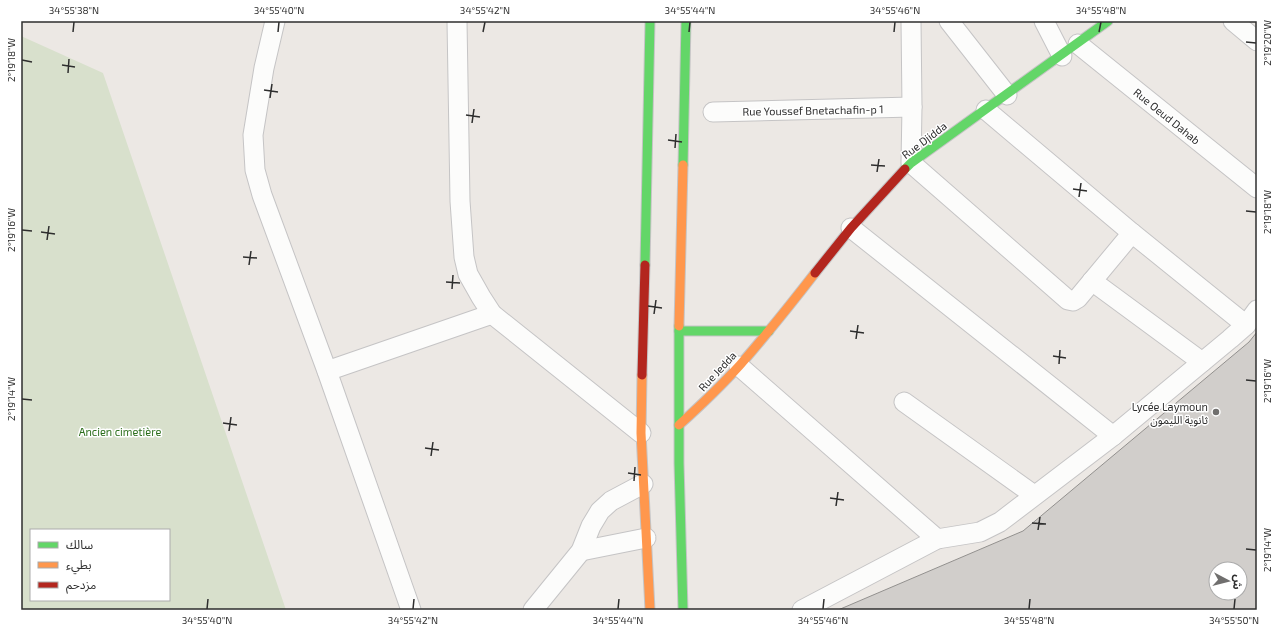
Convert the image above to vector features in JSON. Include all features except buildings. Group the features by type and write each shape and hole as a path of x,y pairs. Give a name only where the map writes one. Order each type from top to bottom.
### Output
{"main road":[{"path":"650,21 641,433 650,610"},
{"path":"683,610 680,517 679,331 686,21"},
{"name":"Rue Djidda","path":"769,331 851,228 911,163 1062,56 1108,21"},
{"path":"679,331 769,331"},
{"name":"Rue Jedda","path":"679,425 739,366 769,331"}],"street":[{"path":"275,21 264,68 253,135 255,170 262,195 327,372 411,610"},
{"path":"458,21 460,201 464,257 468,274 492,314 641,433"},
{"path":"911,21 911,163 1068,300 1078,298 1132,234"},
{"path":"949,21 1007,95"},
{"path":"1044,21 1062,56"},
{"path":"1233,21 1257,41"},
{"name":"Rue Oeud Dahab","path":"1078,44 1257,188"},
{"name":"Rue Youssef Bnetachafin-p 1","path":"713,112 912,107"},
{"path":"986,110 1132,234 1246,325"},
{"path":"851,228 1113,436"},
{"path":"1092,281 1202,362"},
{"path":"802,610 937,539 980,532 1000,522 1113,436 1246,325 1257,310"},
{"path":"327,372 492,314"},
{"path":"739,366 937,539"},
{"path":"904,402 1034,495"},
{"path":"533,610 581,552 591,526 600,511 611,501 643,484"},
{"path":"581,552 646,538"}],"green space":[{"name":"Ancien cimetière","path":"21,36 103,73 286,610 21,610"}],"traffic: fast":[{"path":"645,265 650,21"},
{"path":"683,165 686,21"},
{"path":"905,169 911,163 1108,21"},
{"path":"679,326 679,463 683,610"},
{"path":"679,331 769,331"}],"traffic: slow":[{"path":"679,326 683,165"},
{"path":"679,425 740,365 815,273"},
{"path":"642,375 641,433 650,610"}],"traffic: jam":[{"path":"815,273 851,228 905,169"},
{"path":"642,375 645,265"}],"place":[{"name":"Lycée Laymoun ثانوية الليمون","path":"1216,412"}]}
